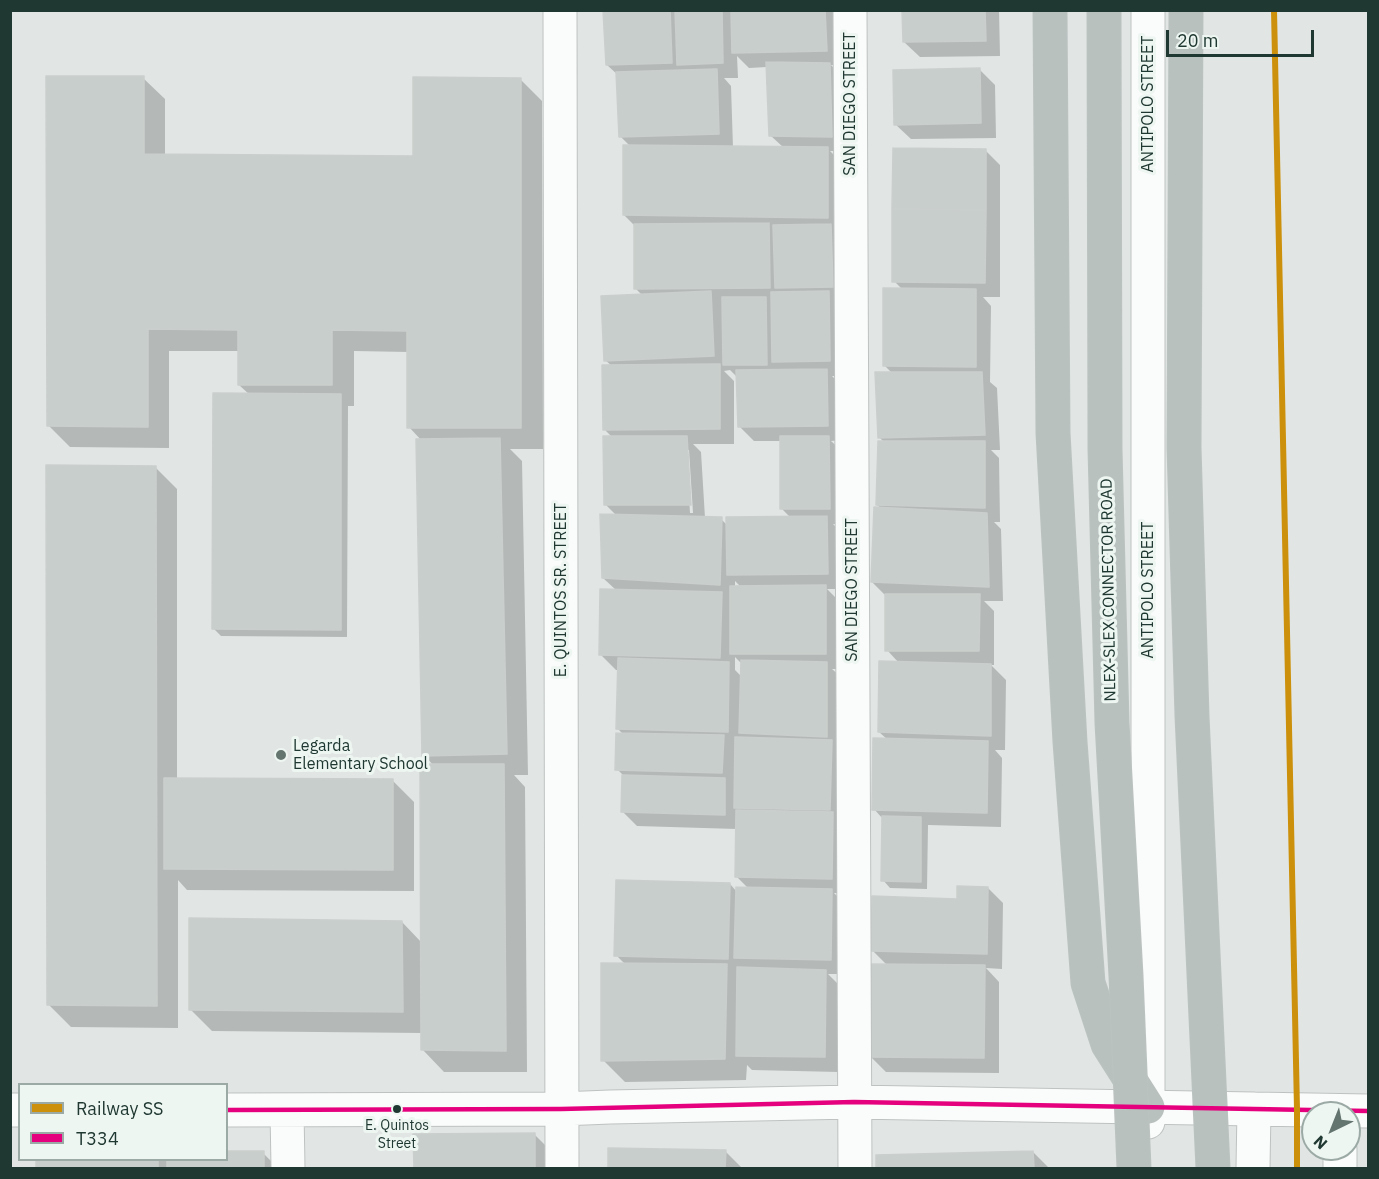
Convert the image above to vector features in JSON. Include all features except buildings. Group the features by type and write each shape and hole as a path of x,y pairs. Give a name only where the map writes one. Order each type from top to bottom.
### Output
{"highway":[{"path":"1050,10 1053,433 1070,730 1088,983 1108,1044 1148,1107"},
{"name":"NLEX-SLEX CONNECTOR ROAD","path":"1104,10 1105,449 1112,723 1134,1168"},
{"path":"1186,10 1184,447 1192,716 1213,1168"}],"street":[{"name":"E. QUINTOS SR. STREET","path":"560,10 562,1168"},
{"name":"SAN DIEGO STREET","path":"850,10 855,1168"},
{"name":"ANTIPOLO STREET","path":"1148,10 1149,1168"},
{"path":"228,1110 561,1109 854,1102 1301,1110"},
{"path":"1253,1168 1254,1109"},
{"path":"287,1110 288,1168"}],"rail line":[{"name":"SS","path":"1274,10 1297,1168"}],"transit line":[{"name":"T334","path":"228,1110 561,1109 854,1102 1368,1111"}],"place":[{"name":"Legarda Elementary School","path":"281,755"},
{"name":"E. Quintos Street","path":"397,1109"}]}
